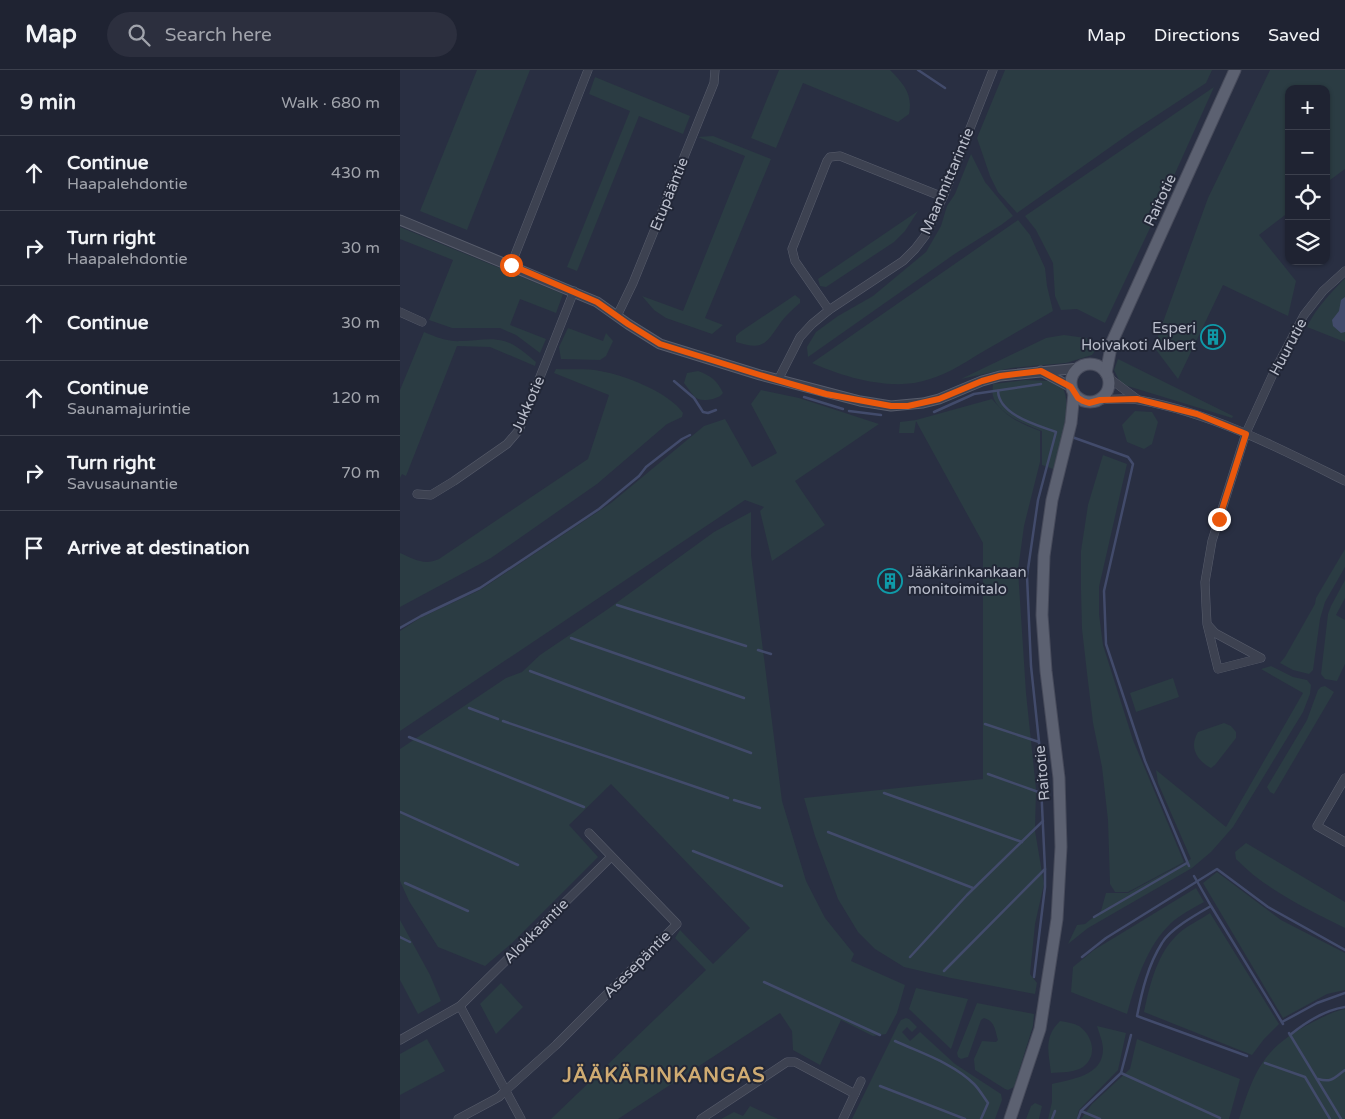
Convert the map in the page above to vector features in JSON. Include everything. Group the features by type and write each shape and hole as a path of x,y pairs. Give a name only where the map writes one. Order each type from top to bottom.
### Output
{"main road":[{"name":"Raitotie","path":"1100,400 1108,390 1107,376 1112,342 1236,70"},
{"name":"Raitotie","path":"1091,364 1112,342"},
{"path":"1100,400 1089,403 1083,401 1072,390 1072,376 1080,368 1091,364 1097,366 1107,376"},
{"name":"Raitotie","path":"1010,1119 1040,1029 1057,919 1060,847 1059,778 1046,671 1042,615 1044,556 1052,500 1071,423 1072,390"},
{"name":"Raitotie","path":"1071,423 1089,403"}],"street":[{"path":"511,265 588,70"},
{"name":"Etupääntie","path":"617,316 633,283 714,83 715,70"},
{"name":"Maanmittarintie","path":"778,380 800,337 812,324 829,310 903,261 925,236 943,197 993,70"},
{"path":"829,310 795,261 792,249 827,160 830,157 840,156 943,197"},
{"path":"400,220 574,291 597,302 660,344 826,394 891,406 923,403 939,399 982,381 1000,376 1080,368"},
{"name":"Huurutie","path":"1207,624 1215,633 1261,658 1218,669 1207,624 1205,582 1212,542 1246,434 1273,374 1304,315 1323,291 1345,270"},
{"name":"Jukkotie","path":"417,494 431,495 454,481 507,444 519,430 574,291"},
{"path":"400,312 422,322"},
{"path":"1041,371 1072,390"},
{"path":"1107,376 1137,399"},
{"path":"1100,400 1137,399 1197,414 1246,434 1345,481"},
{"path":"1345,778 1317,826 1345,842"},
{"name":"Asesepäntie","path":"505,1091 556,1045 678,924 589,833"},
{"name":"Alokkaantie","path":"400,1040 460,1006 612,857"},
{"path":"460,1006 521,1119"},
{"path":"701,1119 787,1062 795,1062 855,1094"},
{"path":"843,1119 861,1081"},
{"path":"458,1119 499,1097 505,1091"}],"shaded area":[{"path":"477,70 530,70 467,230 420,211"},
{"path":"779,70 890,70 906,90 910,101 909,114 898,122 803,83 776,148 751,138"},
{"path":"1005,70 1212,70 1206,83 1133,131 1017,213 998,192 990,176 977,138"},
{"path":"1270,70 1345,70 1345,169 1330,180 1330,85 1285,85 1285,215 1259,235 1296,281 1288,316 1223,285 1178,379 1154,347 1208,198"},
{"path":"595,77 690,116 683,134 639,116 577,271 567,267 630,111 589,94"},
{"path":"1214,87 1105,323 1077,309 1061,310 1055,296 1053,263 1036,230 1025,216"},
{"path":"713,136 771,159 705,318 723,325 712,334 666,318 654,310 642,296 683,311 745,156 698,137"},
{"path":"971,154 985,182 1013,216 956,253 808,357 807,347 816,332 838,316 873,296 926,252 941,226 947,206 955,194"},
{"path":"918,211 905,231 894,242 826,287 820,286 818,279"},
{"path":"1018,220 1030,235 1045,268 1053,311 951,370 916,383 886,384 870,382 840,374 812,363"},
{"path":"400,227 563,294 556,313 520,299 510,325 546,339 540,353 516,335 500,328 452,328 429,320 453,260 400,239"},
{"path":"1345,278 1345,342 1307,327 1319,307"},
{"path":"795,295 800,299 800,303 785,317 768,340 753,346 736,342 736,336 740,332"},
{"path":"568,328 603,341 606,333 613,341 606,356 600,360 561,359 559,347"},
{"path":"424,332 451,341 488,339 508,342 536,362 535,366 490,347 457,346 406,476 402,474 400,478 400,390"},
{"path":"1064,335 1086,338 1098,347 1092,355 1066,363 1011,368 961,379 1046,338"},
{"path":"1118,359 1233,416 1232,418 1121,384 1114,370"},
{"path":"556,369 595,370 633,381 668,398 683,413 682,417 667,424 597,484 491,558 400,607 400,553 424,562 439,559 588,459 609,395 554,373"},
{"path":"698,371 716,382 723,393 720,396 702,400 693,395 684,383 687,373"},
{"path":"1025,380 1057,383 1064,392 1066,413 1062,438 1053,469 1042,465 1042,431 1006,413 1000,408 993,396 993,384"},
{"path":"761,390 799,398 879,424 795,481 825,525 772,561 760,511 764,507 745,500 400,731 400,631 420,618 480,590 611,503 704,426 725,419 752,467 777,453 751,404"},
{"path":"992,399 1013,419 1040,431 1040,462 1024,526 1018,570 1026,693 1036,789 1035,831 1044,884 1035,924 1030,974 1037,983 1035,994 904,967 875,949 858,932 838,899 815,836 804,798 983,779 983,543 916,421 914,433 899,433 900,422 916,420"},
{"path":"1135,411 1152,412 1158,422 1152,444 1144,449 1127,442 1122,425"},
{"path":"1103,455 1127,464 1099,587 1099,614 1103,645 1133,740 1184,862 1128,892 1115,892 1110,884 1108,820 1102,767 1093,723 1082,629 1081,551 1088,505"},
{"path":"751,512 751,555 782,801 806,881 825,918 854,954 851,961 905,985 897,1013 886,1034 873,1036 841,1020 820,1065 793,1050 792,1031 780,1013 618,1119 551,1119 706,970 675,938 680,930 713,964 750,928 611,784 569,825 598,857 512,943 485,966 438,947 409,901 400,881 400,749 506,678 522,672 540,655 608,609 714,532"},
{"path":"1345,549 1345,567 1325,602 1320,619 1313,670 1309,674 1293,670 1280,663"},
{"path":"1345,580 1345,598 1336,615 1345,620 1345,664 1337,681 1325,679 1321,674 1328,614"},
{"path":"1271,666 1293,677 1307,680 1311,685 1310,694 1303,712 1233,827 1211,852 1192,868 1088,928 1068,944 1077,925 1085,924 1101,911 1106,893 1128,893 1191,859 1158,783 1156,770 1226,827 1303,693 1261,669"},
{"path":"1173,678 1179,697 1136,712 1130,693"},
{"path":"1325,686 1334,692 1274,794 1267,787 1307,720 1318,690"},
{"path":"1224,723 1231,726 1236,732 1236,738 1211,768 1198,757 1194,748 1195,738 1198,732"},
{"path":"1246,843 1345,902 1345,928 1288,898 1248,870 1236,859 1235,852"},
{"path":"1217,872 1281,920 1345,953 1345,990 1327,994 1283,1018 1203,883"},
{"path":"1196,888 1204,902 1175,920 1162,932 1148,954 1138,977 1127,1014 1071,992 1073,967 1094,950"},
{"path":"1210,913 1279,1024 1252,1055 1144,1012 1156,969 1171,941 1186,927"},
{"path":"400,920 430,975 441,1001 418,1014 400,980"},
{"path":"501,983 523,1007 496,1034 480,1004"},
{"path":"916,988 968,999 951,1049 909,1009"},
{"path":"977,1003 1034,1014 1033,1026 1014,1087 1008,1090 975,1070 974,1059 982,1041 996,1042 998,1040 994,1026 988,1019 984,1018 981,1020 968,1057 961,1059 958,1057 957,1053"},
{"path":"1345,1009 1345,1119 1239,1119 1250,1086 1272,1050 1296,1031 1329,1014"},
{"path":"906,1018 917,1027 912,1032 907,1027 902,1032 910,1041 920,1032 955,1064 1001,1094 1002,1100 995,1119 852,1119 898,1025 901,1020"},
{"path":"1060,1021 1077,1025 1084,1030 1090,1040 1092,1052 1088,1062 1083,1067 1067,1072 1051,1073 1048,1052 1049,1039"},
{"path":"1097,1026 1126,1033 1118,1070 1079,1110 1077,1119 1048,1119 1052,1102 1052,1084 1085,1075 1098,1065 1102,1058 1103,1046"},
{"path":"427,1039 445,1071 400,1095 400,1054"},
{"path":"1137,1039 1240,1079 1229,1119 1081,1119 1092,1104 1130,1069"},
{"path":"1035,1103 1042,1106 1039,1119 1026,1119 1031,1106"},
{"path":"750,1106 778,1119 721,1119 734,1112 743,1116"}],"water":[{"path":"1345,297 1345,332 1341,333 1333,326 1332,320 1339,311 1341,300"}],"waterway":[{"path":"918,70 945,88"},
{"path":"674,381 694,398 703,412 708,413 716,410"},
{"path":"934,412 974,394 1041,384"},
{"path":"985,724 1039,742 1031,666 1027,576 1038,500 1056,432 1012,413 1005,407 998,391"},
{"path":"804,397 843,409"},
{"path":"849,411 881,415"},
{"path":"400,628 480,588 599,509 639,476 646,467 690,435"},
{"path":"1072,437 1128,457 1133,464 1104,591 1106,644 1145,761 1189,866"},
{"path":"617,605 746,646"},
{"path":"571,638 744,698"},
{"path":"758,650 771,654"},
{"path":"530,671 751,753"},
{"path":"469,708 498,719"},
{"path":"503,721 728,798"},
{"path":"409,737 584,807"},
{"path":"944,971 1045,869 1039,742"},
{"path":"988,774 1041,793"},
{"path":"884,793 1022,842"},
{"path":"734,800 760,808"},
{"path":"400,812 518,865"},
{"path":"910,957 967,895 1043,821"},
{"path":"828,832 973,888"},
{"path":"693,851 782,886"},
{"path":"1094,917 1187,863"},
{"path":"1034,977 1045,887 1045,869"},
{"path":"1082,957 1106,938 1217,869 1268,907 1345,950"},
{"path":"1194,876 1283,1024"},
{"path":"405,883 468,911"},
{"path":"1211,906 1177,927 1162,943 1149,969 1137,1016 1247,1056"},
{"path":"400,937 410,942"},
{"path":"764,982 880,1035"},
{"path":"1282,1022 1317,1003 1345,993"},
{"path":"1290,1035 1316,1017 1345,1007"},
{"path":"1289,1033 1341,1119"},
{"path":"1078,1119 1081,1111 1121,1073 1131,1035"},
{"path":"895,1041 947,1064 974,1084 988,1103 981,1119"},
{"path":"1265,1063 1305,1077 1330,1119"},
{"path":"1318,1079 1330,1080 1345,1070"},
{"path":"1121,1073 1220,1118"},
{"path":"880,1086 965,1119"},
{"path":"1052,1119 1055,1111"},
{"path":"1081,1111 1100,1119"}],"place":[{"name":"Esperi Hoivakoti Albert","path":"1213,337"},
{"name":"Jääkärinkankaan monitoimitalo","path":"890,581"}],"district":[{"name":"JÄÄKÄRINKANGAS","path":"664,1076"}],"route":[{"path":"511,265 597,302 660,344 826,394 891,406 908,406 939,399 982,381 1000,376 1041,371 1071,387 1078,398 1089,403 1100,400 1137,399 1197,414 1246,434 1219,519"}]}
